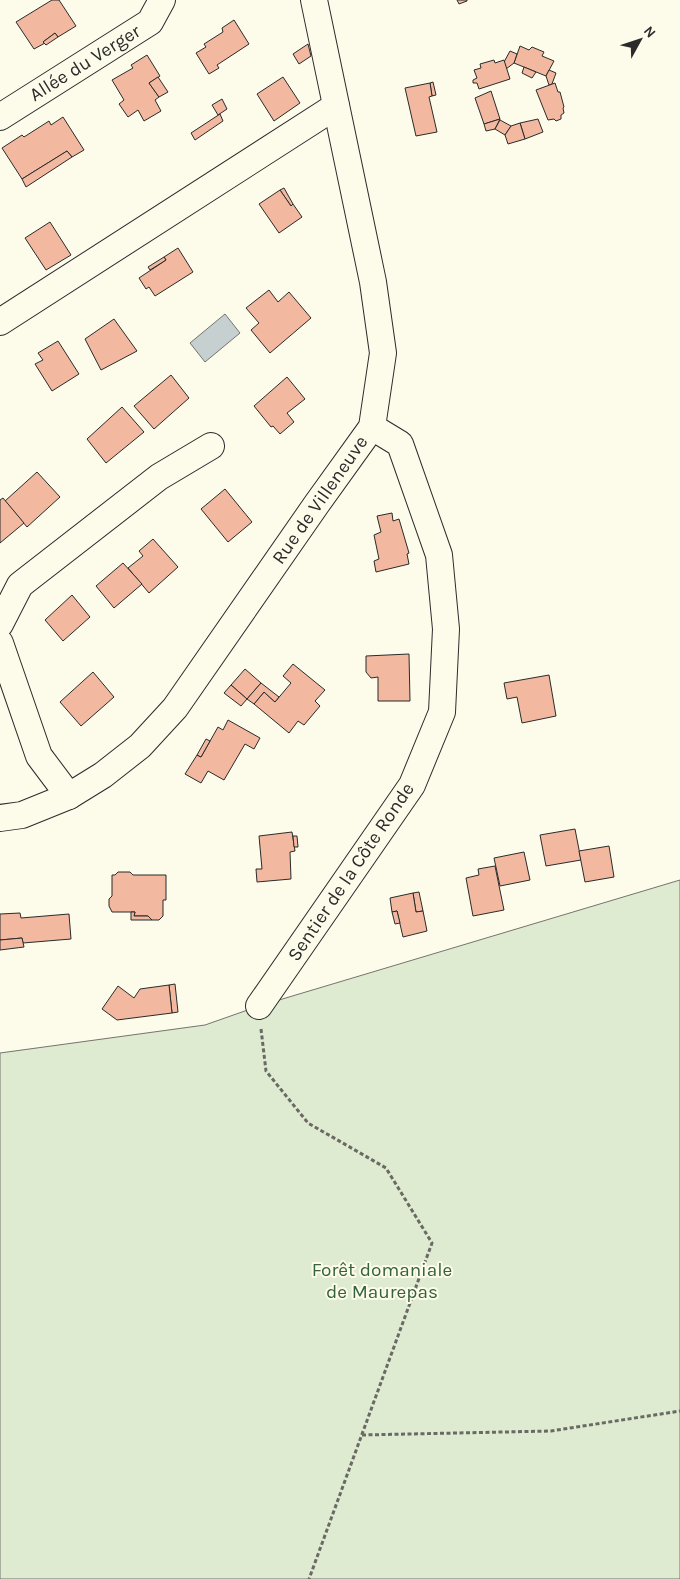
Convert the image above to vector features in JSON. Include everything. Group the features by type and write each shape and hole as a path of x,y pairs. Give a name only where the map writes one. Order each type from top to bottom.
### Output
{"street":[{"name":"Allée du Verger","path":"0,117 150,22 162,0"},
{"name":"Rue de Villeneuve","path":"0,818 22,815 69,796 103,775 140,746 175,708 372,427 383,354 373,282 314,0"},
{"path":"0,322 336,106"},
{"name":"Sentier de la Côte Ronde","path":"259,1006 412,785 442,712 446,629 439,555 400,444 372,427"},
{"path":"0,624 20,585 159,477 211,446"},
{"path":"0,643 40,756 69,796"}],"path":[{"path":"259,1006 266,1071 308,1123 386,1168 432,1243 310,1579"},
{"path":"362,1435 551,1431 680,1411"}],"green space":[{"name":"Forêt domaniale de Maurepas","path":"680,880 680,1579 0,1579 0,1053 205,1025 259,1006"}],"shaded area":[{"path":"225,314 240,333 205,362 190,343"}],"building":[{"path":"52,0 59,0 76,26 58,37 55,33 43,42 45,43 34,49 16,22"},
{"path":"457,0 467,0 467,1 459,4"},
{"path":"234,20 249,44 217,65 219,68 209,74 196,53 206,47 204,44 223,32 222,28"},
{"path":"55,33 58,37 46,45 43,42"},
{"path":"308,44 311,56 299,64 293,54"},
{"path":"520,46 529,50 532,47 544,52 542,56 554,61 546,76 514,63"},
{"path":"510,51 517,54 514,63 506,69 504,62"},
{"path":"147,55 160,76 149,83 159,97 155,100 161,111 144,121 138,110 128,117 119,104 124,100 112,80 133,68 131,65"},
{"path":"494,60 495,63 504,60 510,79 479,89 477,83 473,83 473,80 477,78 474,70 481,68 480,64"},
{"path":"524,67 536,72 532,78 522,73"},
{"path":"549,70 556,73 552,84 549,85 546,76"},
{"path":"158,77 168,92 159,97 149,83"},
{"path":"283,77 300,103 274,121 257,94"},
{"path":"433,82 436,95 432,96 430,83"},
{"path":"430,83 432,96 429,97 437,132 416,136 405,88"},
{"path":"555,83 558,92 560,92 564,107 561,119 556,121 554,119 548,120 536,90"},
{"path":"491,91 500,119 484,124 475,98"},
{"path":"222,99 227,109 218,115 212,105"},
{"path":"220,114 223,121 195,140 191,133"},
{"path":"63,117 84,150 72,157 67,151 22,179 2,148 49,121 51,125"},
{"path":"500,119 495,129 486,131 484,124"},
{"path":"538,119 543,132 525,139 520,123"},
{"path":"500,120 511,126 505,135 495,129"},
{"path":"520,123 525,139 508,144 505,135 511,126"},
{"path":"67,151 72,157 26,187 22,179"},
{"path":"284,188 293,204 291,206 280,190"},
{"path":"280,190 291,206 293,204 302,217 279,233 259,204"},
{"path":"50,222 71,255 46,270 25,238"},
{"path":"178,248 193,272 155,296 149,287 146,289 139,278 166,260 164,257"},
{"path":"164,257 166,260 150,270 148,267"},
{"path":"269,290 278,302 289,292 311,318 270,353 251,330 259,323 246,308"},
{"path":"114,319 137,351 101,370 85,339"},
{"path":"58,341 79,374 52,391 35,364 43,360 38,353"},
{"path":"171,375 189,398 154,429 134,406"},
{"path":"287,377 305,399 287,413 294,422 280,434 273,426 271,427 254,406"},
{"path":"122,407 144,432 106,463 87,439"},
{"path":"37,472 60,497 27,527 5,501"},
{"path":"225,489 252,522 228,542 201,509"},
{"path":"3,498 24,523 0,543 0,500"},
{"path":"392,513 393,521 399,519 409,553 407,554 409,564 376,572 374,561 379,559 374,535 381,532 377,516"},
{"path":"153,539 178,567 149,593 128,568 143,556 139,551"},
{"path":"123,563 142,584 114,608 96,586"},
{"path":"72,595 90,617 63,641 45,620"},
{"path":"409,654 410,701 378,701 378,677 371,678 366,672 366,656"},
{"path":"293,664 325,690 315,701 320,706 304,725 298,721 289,733 254,704 264,692 275,702 291,683 283,676"},
{"path":"245,669 261,683 247,699 231,685"},
{"path":"93,672 114,697 81,726 60,702"},
{"path":"549,675 556,716 522,723 517,697 507,699 504,683"},
{"path":"261,683 279,697 275,702 264,692 254,704 247,699"},
{"path":"231,685 247,699 241,706 224,693"},
{"path":"228,720 260,738 254,749 245,744 224,780 208,771 201,783 185,774 197,755 201,757 218,727 223,730"},
{"path":"206,739 210,741 201,757 197,755"},
{"path":"575,829 581,860 546,866 540,835"},
{"path":"292,832 295,851 290,852 291,879 257,882 256,869 262,869 259,836"},
{"path":"293,836 297,836 298,847 294,847"},
{"path":"609,846 614,877 585,882 579,851"},
{"path":"524,852 530,880 500,886 494,858"},
{"path":"495,866 504,910 473,916 466,878 479,875 478,869"},
{"path":"118,872 130,872 133,875 166,875 166,900 163,900 163,916 159,920 152,920 148,916 134,916 135,912 112,912 109,906 109,899 112,896 112,875"},
{"path":"419,892 423,911 416,912 413,893"},
{"path":"413,893 416,912 423,911 427,931 403,937 397,911 392,912 390,898"},
{"path":"397,911 400,923 395,924 392,912"},
{"path":"131,912 135,912 134,916 148,916 152,920 131,920"},
{"path":"20,913 21,918 69,914 71,939 23,943 22,938 0,940 0,914"},
{"path":"22,938 24,947 0,950 0,940"},
{"path":"175,984 178,1012 172,1013 169,985"},
{"path":"169,985 172,1013 117,1020 102,1009 118,986 134,998 140,989"}]}
